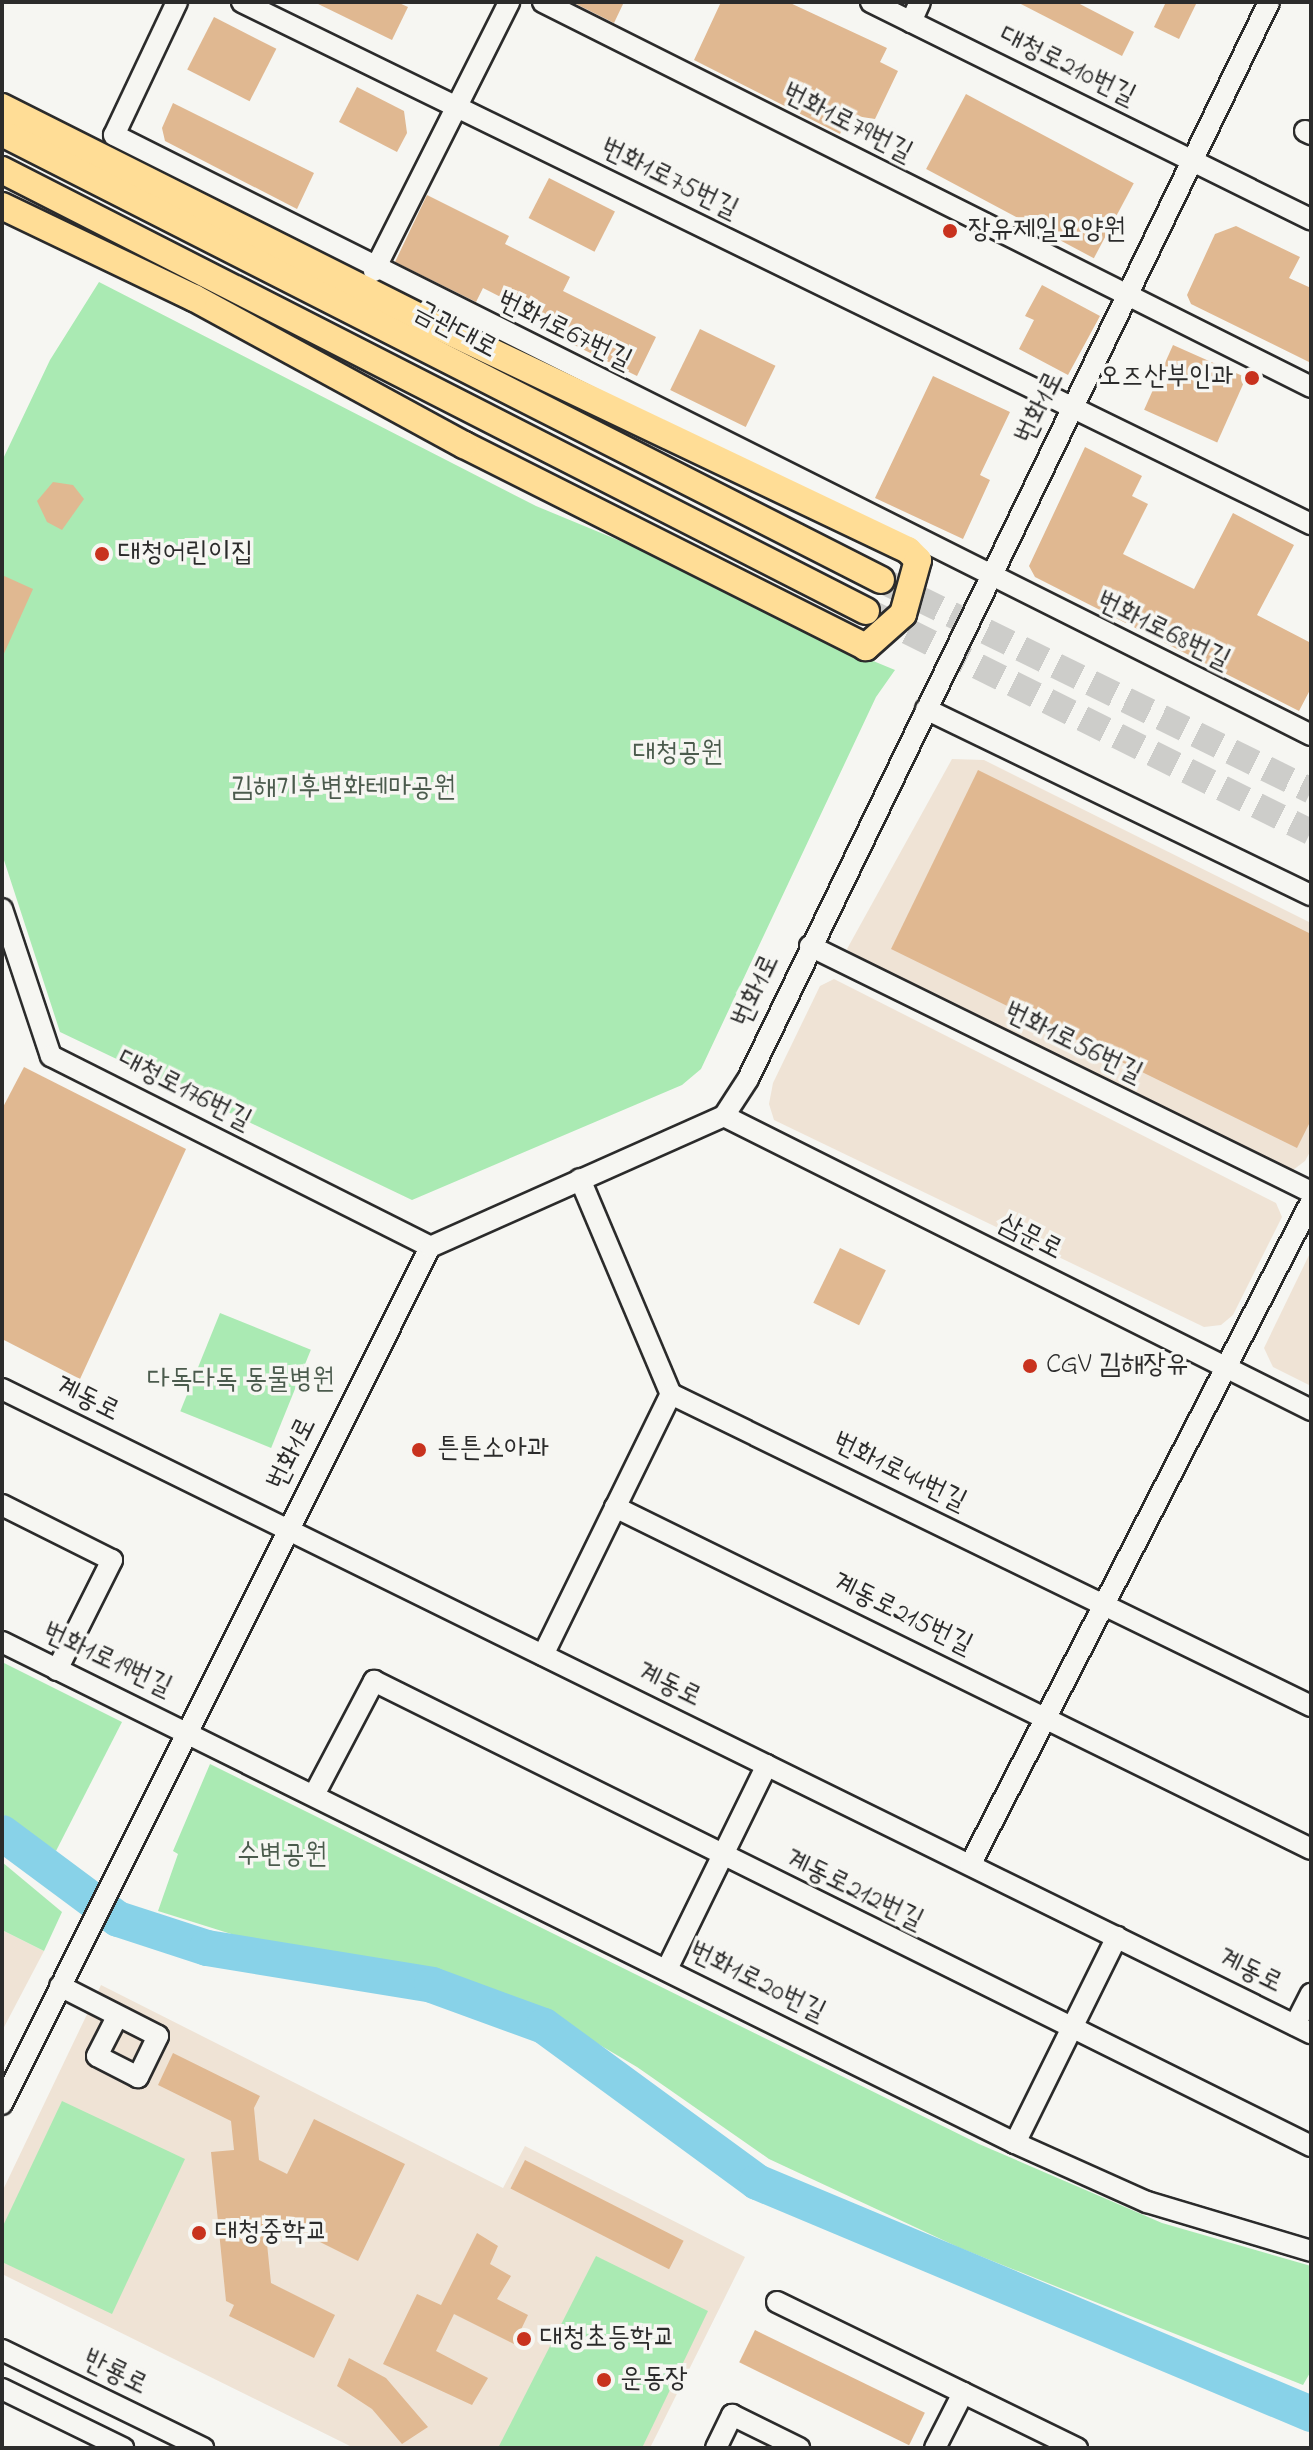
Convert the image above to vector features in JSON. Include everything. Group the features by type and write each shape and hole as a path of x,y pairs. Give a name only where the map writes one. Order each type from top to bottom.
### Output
{"main road":[{"path":"2,107 125,165 427,321 908,550 918,560 903,614 866,647 464,445 194,298 2,206"},
{"name":"금관대로","path":"2,133 331,303 881,580"},
{"path":"125,165 331,303"},
{"path":"2,170 866,611"},
{"path":"194,298 337,342"}],"street":[{"name":"번화1로67번길","path":"177,2 114,135 374,271 990,578"},
{"name":"번화1로75번길","path":"242,2 1311,524"},
{"path":"374,271 509,2"},
{"name":"번화1로79번길","path":"543,2 1311,387"},
{"name":"대청로210번길","path":"871,2 1311,219"},
{"path":"911,22 920,2"},
{"name":"번화1로","path":"724,1116 1195,161 1269,2"},
{"name":"번화1로68번길","path":"990,578 1311,735"},
{"path":"926,709 1311,895"},
{"name":"대청로176번길","path":"2,909 51,1056 430,1247"},
{"name":"번화1로56번길","path":"810,946 1311,1192"},
{"path":"430,1247 724,1116"},
{"name":"삼문로","path":"724,1116 1311,1410"},
{"path":"543,1655 671,1394 580,1179"},
{"path":"970,1865 1102,1603 1311,1202"},
{"name":"번화1로","path":"62,1982 430,1247"},
{"name":"계동로","path":"2,1389 1303,2029"},
{"name":"번화1로44번길","path":"671,1394 1311,1706"},
{"path":"2,1505 112,1560 57,1670"},
{"name":"계동로215번길","path":"615,1507 1046,1716 1311,1849"},
{"name":"번화1로19번길","path":"2,1642 188,1731"},
{"name":"계동로212번길","path":"315,1793 374,1681 722,1857 1311,2146"},
{"name":"번화1로20번길","path":"188,1731 1015,2143 1147,2202 1311,2251"},
{"path":"667,1969 767,1765"},
{"path":"1015,2143 1117,1937"},
{"path":"2,2104 62,1982 117,2017"},
{"path":"1303,2029 1311,1994"},
{"path":"777,2302 1077,2448"},
{"name":"반룡로","path":"2,2350 203,2448"},
{"path":"2,2389 123,2448"},
{"path":"935,2448 963,2393"},
{"path":"716,2448 732,2415 799,2448"}],"shaded area":[{"path":"952,759 984,760 1311,923 1311,1150 1305,1161 1289,1173 859,965 847,949"},
{"path":"834,979 1276,1203 1282,1217 1233,1315 1221,1325 1204,1327 774,1120 769,1104 773,1083 820,986"},
{"path":"1311,1251 1311,1386 1273,1367 1264,1348"},
{"path":"2,1930 44,1951 2,2031"},
{"path":"101,1985 503,2188 525,2146 745,2257 650,2448 354,2448 2,2274 2,2192"}],"green space":[{"name":"김해기후변화테마공원","path":"99,282 536,506 671,562 808,634 895,670 876,697 701,1069 682,1085 412,1200 60,1032 2,854 2,461 50,360"},
{"name":"다독다독 동물병원","path":"220,1313 311,1350 271,1448 180,1411"},
{"path":"2,1662 122,1722 56,1851 2,1814"},
{"name":"수변공원","path":"210,1764 979,2144 1162,2223 1311,2266 1311,2371 1303,2385 960,2248 769,2159 637,2067 534,2006 270,1946 158,1911 178,1854 173,1851"},
{"path":"2,1862 62,1912 44,1951 2,1930"},
{"path":"62,2101 185,2159 112,2314 2,2262 2,2228"},
{"name":"운동장","path":"596,2256 708,2311 642,2448 498,2448"}],"building":[{"path":"314,2 397,2 408,7 392,40"},
{"path":"572,2 624,2 614,23"},
{"path":"721,2 788,2 887,48 880,62 898,71 875,119 849,115 840,134 694,60"},
{"path":"1017,2 1076,2 1134,32 1122,56"},
{"path":"1166,2 1197,2 1179,39 1154,27"},
{"path":"214,17 276,49 250,101 187,70"},
{"path":"357,87 404,111 407,133 397,152 339,122"},
{"path":"966,94 1134,183 1094,258 926,169"},
{"path":"173,103 314,173 297,209 165,141 162,128"},
{"path":"549,178 615,212 595,252 529,218"},
{"path":"427,195 509,236 505,244 570,277 563,291 656,337 637,376 568,342 572,333 483,288 476,302 395,262"},
{"path":"1236,226 1300,257 1289,278 1311,288 1311,363 1191,304 1187,295 1215,234"},
{"path":"1042,285 1100,316 1068,375 1019,349 1034,320 1025,316"},
{"path":"700,329 775,366 746,427 670,390"},
{"path":"1173,345 1246,378 1217,442 1144,410"},
{"path":"933,376 1010,412 980,475 990,480 963,539 875,498"},
{"path":"1085,447 1142,476 1132,496 1148,504 1123,554 1194,589 1233,513 1294,545 1257,615 1311,643 1311,688 1299,711 1035,577 1029,566"},
{"path":"53,482 73,485 84,499 62,530 47,522 37,501"},
{"path":"2,575 33,589 2,658"},
{"path":"978,770 1311,934 1311,1120 1297,1148 891,949"},
{"path":"24,1067 186,1149 80,1379 2,1339 2,1109"},
{"path":"840,1248 886,1270 859,1325 813,1303"},
{"path":"173,2053 260,2096 254,2108 259,2160 287,2174 314,2119 405,2164 358,2261 264,2214 271,2283 335,2315 314,2358 229,2316 234,2305 226,2301 211,2152 234,2150 231,2121 158,2085"},
{"path":"525,2160 684,2241 669,2269 510,2189"},
{"path":"477,2233 498,2246 490,2264 511,2276 497,2299 528,2315 514,2344 454,2314 436,2351 488,2378 472,2405 383,2364 417,2294 441,2305"},
{"path":"755,2330 925,2413 909,2445 739,2362"},
{"path":"349,2358 386,2378 428,2427 402,2444 372,2409 337,2386"}],"waterway":[{"path":"2,1833 118,1919 207,1948 432,1985 544,2026 757,2182 1311,2414"}],"tunnel":[{"path":"881,580 1311,791"},
{"path":"873,614 1311,832"}],"place":[{"name":"장유제일요양원","path":"950,231"},
{"name":"오즈산부인과","path":"1252,378"},
{"name":"대청어린이집","path":"102,554"},
{"name":"CGV 김해장유","path":"1030,1366"},
{"name":"튼튼소아과","path":"419,1450"},
{"name":"대청중학교","path":"199,2233"},
{"name":"대청초등학교","path":"524,2339"},
{"name":"운동장","path":"604,2380"}],"park label":[{"name":"대청공원","path":"678,754"}]}
